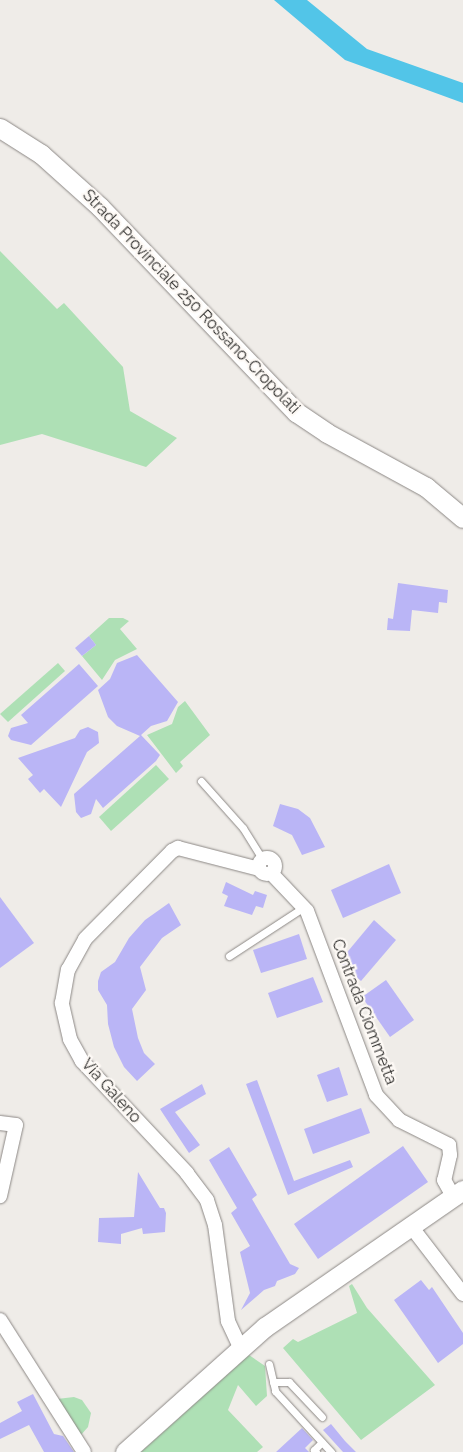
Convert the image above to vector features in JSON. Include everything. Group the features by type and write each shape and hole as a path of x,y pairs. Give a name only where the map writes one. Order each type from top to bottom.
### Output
{"main road":[{"name":"Strada Provinciale 250 Rossano-Cropolati","path":"0,128 41,154 100,207 296,412 334,437 426,487 463,518"},
{"path":"125,1452 240,1346 458,1193"}],"street":[{"name":"Via Galeno","path":"240,1346 228,1321 215,1225 207,1200 187,1173 82,1060 70,1039 62,1003 68,970 85,939 175,849 264,867"},
{"name":"Contrada Ciommetta","path":"264,867 304,907 381,1102 407,1125 448,1145 450,1155 444,1180 458,1193"},
{"path":"0,1123 16,1125 0,1196"},
{"path":"410,1225 463,1294"},
{"path":"0,1320 84,1452"}],"lane":[{"path":"201,781 243,828 264,867"},
{"path":"229,956 304,907"},
{"path":"269,1364 275,1391 331,1452"},
{"path":"273,1382 289,1382 322,1417"},
{"path":"316,1452 314,1450 322,1442"}],"green space":[{"path":"0,251 57,309 64,303 123,367 130,411 177,438 146,467 42,434 0,445"},
{"path":"109,618 123,618 129,621 120,629 137,649 115,660 102,680 82,656 96,645 89,636"},
{"path":"58,663 65,671 8,722 0,714"},
{"path":"185,701 210,735 180,762 183,766 176,773 147,735 172,724 178,707"},
{"path":"156,765 169,779 111,831 99,817"},
{"path":"352,1284 367,1308 435,1385 361,1440 283,1348 293,1339 298,1342 357,1313 349,1286"},
{"path":"249,1355 265,1366 267,1396 256,1406 238,1385 228,1410 263,1447 257,1452 141,1452"},
{"path":"74,1397 82,1400 91,1413 88,1427 80,1436 57,1399"}],"water":[{"path":"274,0 307,0 367,49 463,83 463,103 345,60"}],"building":[{"path":"398,583 448,590 447,603 439,602 438,613 412,610 410,631 387,630 388,618 393,619"},
{"path":"89,636 96,645 82,656 75,648"},
{"path":"137,655 178,702 167,721 151,726 141,735 160,755 156,761 103,808 96,799 91,814 81,818 76,812 74,794 140,736 117,726 108,717 98,690 110,679 117,663"},
{"path":"79,664 98,686 31,745 11,740 8,736 11,728 28,723 21,715"},
{"path":"88,727 98,732 99,743 87,752 61,807 44,789 40,793 28,779 33,775 18,758 75,738 80,730"},
{"path":"280,804 298,809 310,818 325,847 302,855 292,835 273,826"},
{"path":"389,864 401,893 343,918 331,890"},
{"path":"226,882 253,895 255,891 267,895 263,908 256,906 252,915 224,906 228,896 222,893"},
{"path":"0,897 34,943 0,968"},
{"path":"169,903 181,925 162,938 140,967 146,990 132,1009 138,1038 144,1053 155,1064 137,1081 124,1067 114,1047 108,1024 107,1005 98,990 98,981 101,972 115,962 129,938 145,920"},
{"path":"374,920 396,940 361,981 339,962"},
{"path":"299,934 307,959 261,973 253,950"},
{"path":"313,977 323,1002 277,1018 268,993"},
{"path":"386,980 414,1020 390,1037 362,997"},
{"path":"339,1067 348,1095 327,1102 317,1075"},
{"path":"257,1080 294,1181 350,1160 353,1167 288,1195 246,1084"},
{"path":"202,1084 206,1094 175,1112 200,1145 189,1153 160,1109"},
{"path":"361,1108 370,1133 313,1154 304,1129"},
{"path":"403,1146 428,1182 318,1259 294,1224"},
{"path":"229,1147 257,1195 252,1199 290,1264 299,1268 295,1274 277,1281 275,1286 264,1290 241,1310 250,1293 240,1252 250,1246 231,1213 237,1208 209,1160"},
{"path":"138,1172 160,1208 164,1208 166,1213 165,1232 143,1234 142,1228 121,1234 121,1244 98,1242 99,1218 134,1217"},
{"path":"421,1280 429,1290 432,1287 463,1333 463,1344 438,1363 394,1300"},
{"path":"33,1394 54,1434 63,1436 74,1452 44,1452 29,1425 0,1439 0,1423 22,1411 17,1402"},
{"path":"331,1424 356,1452 343,1452 323,1430"},
{"path":"302,1428 313,1440 305,1448 309,1452 276,1452"}]}
